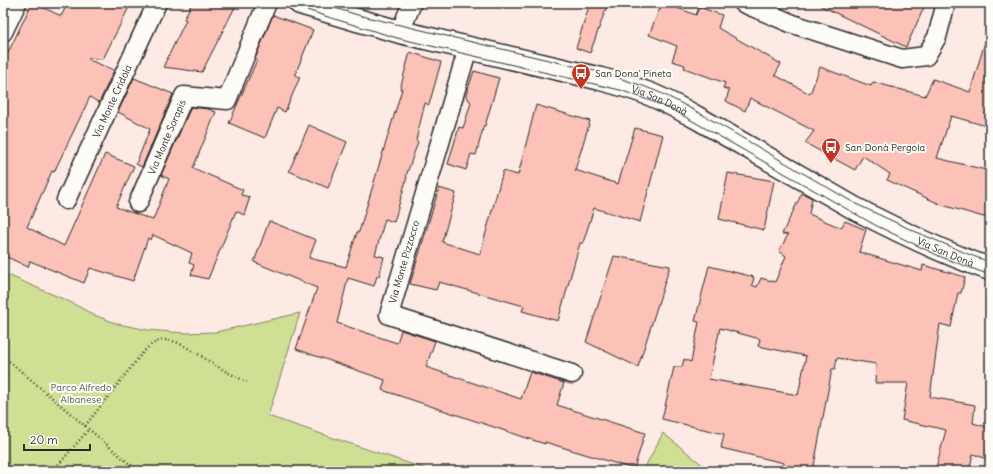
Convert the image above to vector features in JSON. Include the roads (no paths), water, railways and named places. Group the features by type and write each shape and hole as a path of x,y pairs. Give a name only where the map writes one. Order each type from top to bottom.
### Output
{"street":[{"path":"3,32 17,3"},
{"name":"Via Monte Cridola","path":"66,200 157,3"},
{"name":"Via Monte Sorapis","path":"138,203 184,96 227,100 267,3"},
{"name":"Via San Donà","path":"300,3 400,32 621,84 677,107 870,217 944,251 990,269"},
{"path":"400,32 412,3"},
{"path":"743,3 793,24 902,59 926,56 937,37 946,3"},
{"name":"Via Monte Pizzocco","path":"468,48 389,315 572,374"}],"tram line":[{"path":"286,3 397,38 620,90 651,101 675,111 875,225 941,257 990,275"},
{"path":"318,3 358,15 599,72 649,88 703,115 856,204 914,231 990,262"}],"place":[{"name":"San Dona' Pineta","path":"581,90"},
{"name":"San Donà Pergola","path":"831,164"}],"park label":[{"name":"Parco Alfredo Albanese","path":"81,392"}]}
